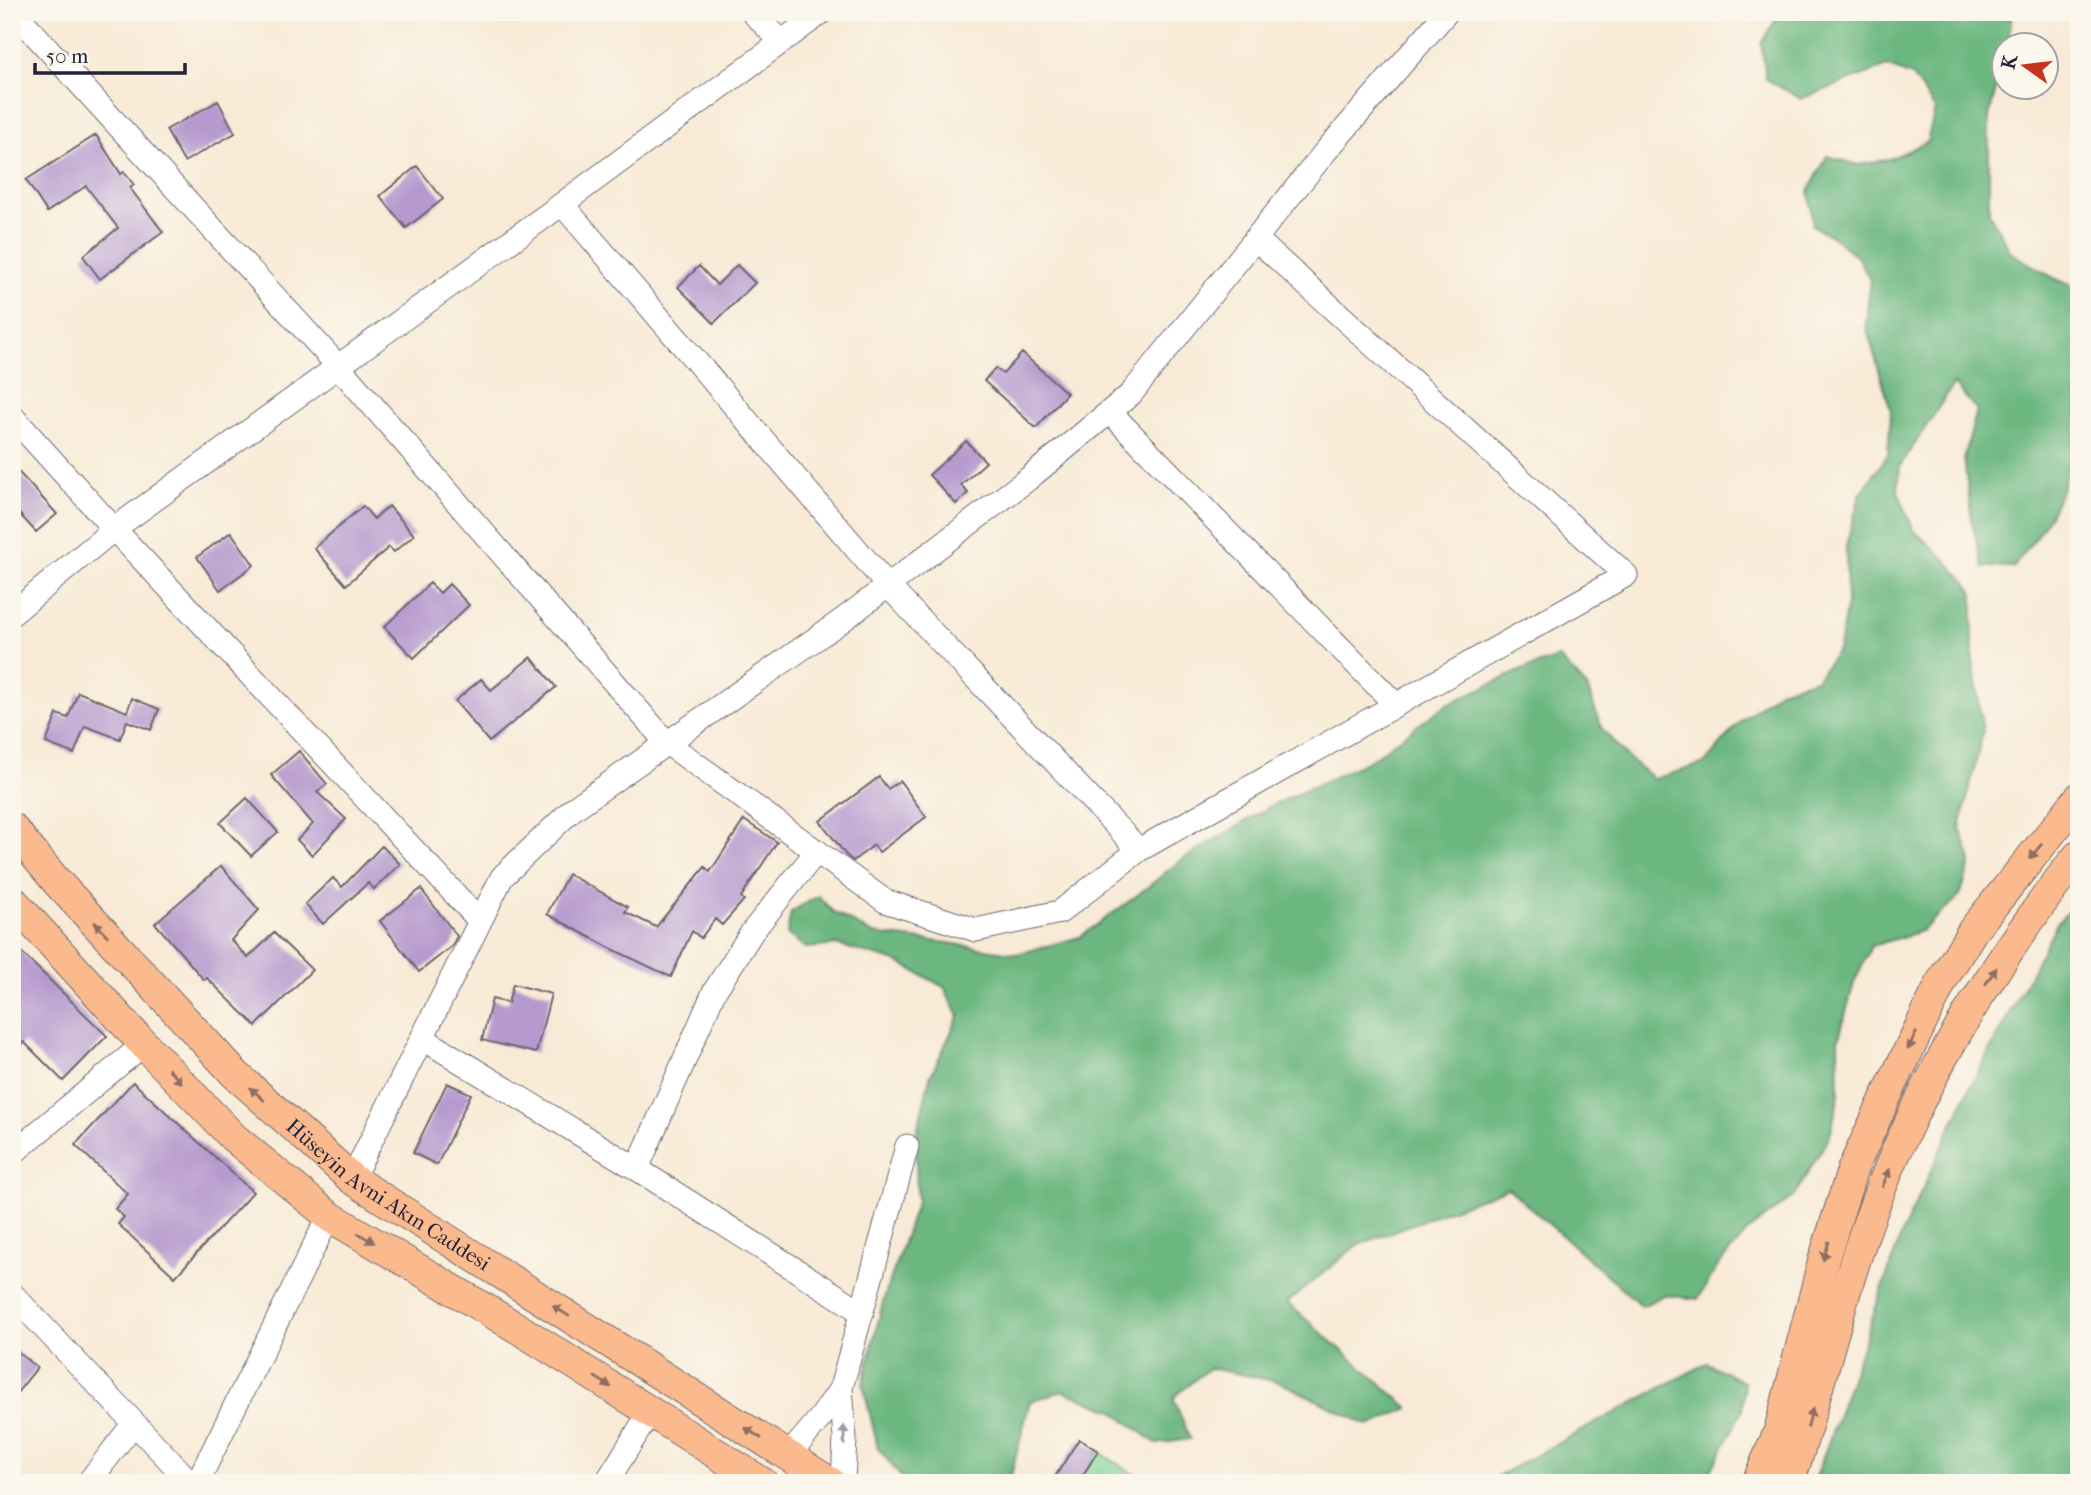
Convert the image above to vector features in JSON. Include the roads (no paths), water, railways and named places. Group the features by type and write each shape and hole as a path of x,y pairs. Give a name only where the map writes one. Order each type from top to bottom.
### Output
{"main road":[{"path":"1757,1483 1779,1431 1824,1258 1853,1168 1896,1074 1943,979 1973,930 2079,798"},
{"name":"Hüseyin Avni Akın Caddesi","path":"12,828 57,882 235,1074 352,1179 831,1483"},
{"path":"1789,1483 1868,1223 1909,1121 1933,1072 1988,980 2079,855"},
{"name":"Hüseyin Avni Akın Caddesi","path":"12,900 234,1138 329,1216 519,1329 763,1483"}],"street":[{"path":"752,12 782,42"},
{"path":"12,614 114,529 822,12"},
{"path":"352,1179 502,877 573,809 844,619 1028,480 1131,394 1325,152 1447,12"},
{"path":"12,17 17,15 338,366 667,743 885,901 976,930 1060,912 1139,850 1626,575 1256,239"},
{"path":"562,204 888,586 1139,850"},
{"path":"1110,412 1396,705"},
{"path":"12,416 480,921"},
{"path":"638,1169 714,992 752,932 817,851"},
{"path":"422,1038 638,1169 862,1312"},
{"path":"12,1154 144,1044"},
{"path":"789,1455 841,1388 906,1146"},
{"path":"197,1483 329,1216"},
{"path":"12,1294 191,1483"},
{"path":"841,1388 845,1438 843,1483"},
{"path":"606,1483 650,1412"},
{"path":"88,1483 134,1423"}]}
